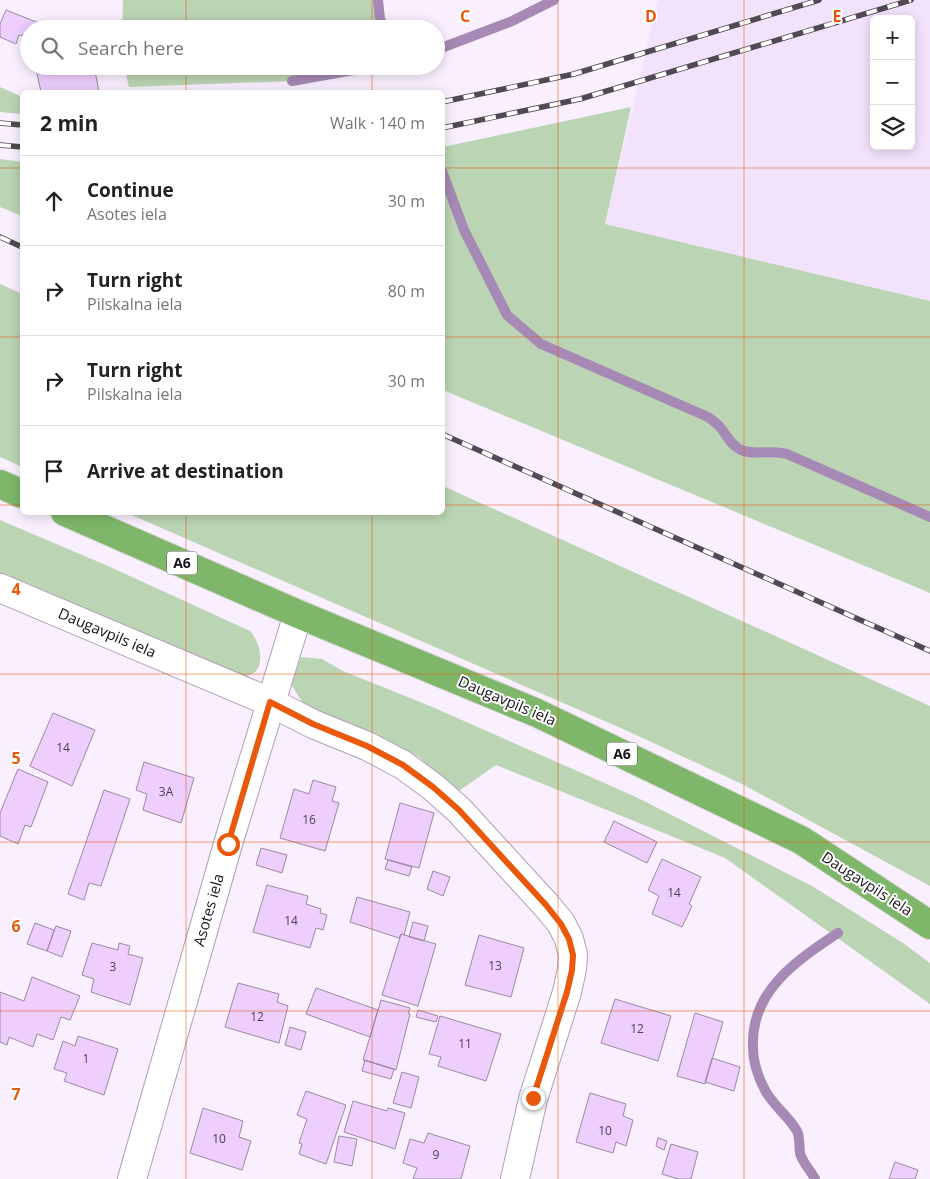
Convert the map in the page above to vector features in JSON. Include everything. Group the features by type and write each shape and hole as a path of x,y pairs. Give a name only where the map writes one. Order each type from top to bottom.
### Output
{"highway":[{"path":"0,484 20,493"},
{"name":"Daugavpils iela","path":"72,515 298,614 537,713 801,840 930,925"}],"street":[{"name":"Daugavpils iela","path":"0,588 270,702 403,765 433,787 459,810 546,905 561,924 569,939 573,955 572,970 567,992 533,1098 515,1179"},
{"name":"Asotes iela","path":"132,1179 212,897 298,614"}],"shaded area":[{"path":"658,0 930,0 930,301 605,224"}],"green space":[{"path":"123,0 378,0 380,20 122,20"},
{"path":"126,75 326,75 292,81 129,87"},
{"path":"0,87 20,96 20,114 0,112"},
{"path":"631,107 605,224 930,301 930,593 445,391 445,147"},
{"path":"0,159 20,162 20,215 0,207"},
{"path":"0,284 20,293 20,466 0,457"},
{"path":"445,487 930,706 930,886 742,784 623,729 132,515 445,515"},
{"path":"0,520 108,566 250,631 255,638 260,653 258,668 254,673 247,676 238,676 0,577"},
{"path":"301,657 322,659 343,671 430,706 636,797 812,886 903,943 930,963 930,1004 725,858 496,765 456,793 419,757 373,734 305,707 291,684"}],"building":[{"path":"6,10 31,20 20,20 20,35 16,44 0,37 0,24"},
{"path":"37,75 96,75 99,90 41,90"},
{"path":"53,713 95,730 72,786 30,766"},
{"path":"144,762 194,778 181,823 143,810 147,794 136,790"},
{"path":"18,769 48,782 31,827 25,825 18,844 0,836 0,813"},
{"path":"313,780 336,787 332,801 339,803 325,851 280,838 294,789 309,794"},
{"path":"104,790 130,799 101,886 89,883 84,900 68,894"},
{"path":"400,803 434,813 419,868 385,859"},
{"path":"614,821 657,842 647,863 604,842"},
{"path":"261,848 287,855 282,873 256,865"},
{"path":"662,859 701,877 689,904 692,906 682,927 652,914 659,896 648,890"},
{"path":"388,860 412,867 409,876 385,869"},
{"path":"433,871 450,877 443,896 427,889"},
{"path":"267,885 308,896 306,904 321,909 320,913 327,915 323,930 316,928 310,948 253,932"},
{"path":"357,897 410,912 404,935 401,934 399,938 350,922"},
{"path":"413,922 428,926 424,941 409,937"},
{"path":"35,923 54,930 47,951 27,944"},
{"path":"56,926 71,931 62,957 47,951"},
{"path":"401,934 436,944 418,1006 382,995"},
{"path":"479,935 524,948 511,997 465,985"},
{"path":"92,943 118,950 119,943 130,946 128,954 143,958 130,1005 91,992 94,979 82,975"},
{"path":"32,977 80,996 70,1020 61,1017 53,1040 37,1034 33,1047 9,1037 7,1045 0,1042 0,992 24,1001"},
{"path":"238,983 279,994 277,1002 288,1006 279,1043 225,1027"},
{"path":"316,988 378,1010 370,1037 306,1014"},
{"path":"615,999 671,1016 658,1061 601,1043"},
{"path":"381,1000 410,1008 396,1070 363,1060"},
{"path":"418,1010 438,1016 436,1022 416,1017"},
{"path":"695,1013 723,1022 705,1084 677,1076"},
{"path":"440,1016 501,1034 486,1081 438,1066 441,1057 429,1054"},
{"path":"290,1027 306,1032 301,1050 285,1045"},
{"path":"78,1036 118,1049 104,1095 64,1081 67,1073 54,1069 63,1041 75,1046"},
{"path":"712,1058 740,1067 734,1091 705,1082"},
{"path":"365,1060 394,1069 391,1079 362,1071"},
{"path":"402,1072 419,1077 411,1108 393,1103"},
{"path":"306,1091 346,1105 326,1164 299,1154 302,1144 299,1143 307,1119 297,1115"},
{"path":"590,1093 626,1104 623,1116 633,1120 626,1146 616,1142 613,1153 576,1142"},
{"path":"353,1101 387,1111 388,1108 405,1113 395,1149 344,1132"},
{"path":"203,1108 243,1121 239,1137 251,1141 242,1170 190,1153"},
{"path":"428,1133 470,1146 461,1179 413,1179 417,1168 403,1163 410,1139 424,1143"},
{"path":"339,1136 357,1139 352,1166 334,1162"},
{"path":"658,1138 667,1141 664,1150 656,1146"},
{"path":"671,1144 698,1152 691,1179 678,1179 662,1174"},
{"path":"895,1162 918,1170 915,1179 889,1179"}],"waterway":[{"path":"378,0 380,20"},
{"path":"445,47 510,22 554,0"},
{"path":"292,81 326,75"},
{"path":"445,179 464,230 507,315 541,344 708,417 741,450 787,454 930,517"},
{"path":"815,1179 801,1156 797,1131 769,1097 760,1080 754,1061 753,1041 755,1022 761,1006 781,977 808,954 838,933"}],"railway":[{"path":"445,101 574,74 819,0"},
{"path":"445,127 580,99 911,0"},
{"path":"0,123 20,125"},
{"path":"0,145 20,147"},
{"path":"0,237 20,246"},
{"path":"445,435 930,651"}],"route":[{"path":"228,844 270,702 313,724 367,746 403,765 433,787 459,810 546,905 561,924 569,939 573,955 572,970 567,992 533,1098"}]}
